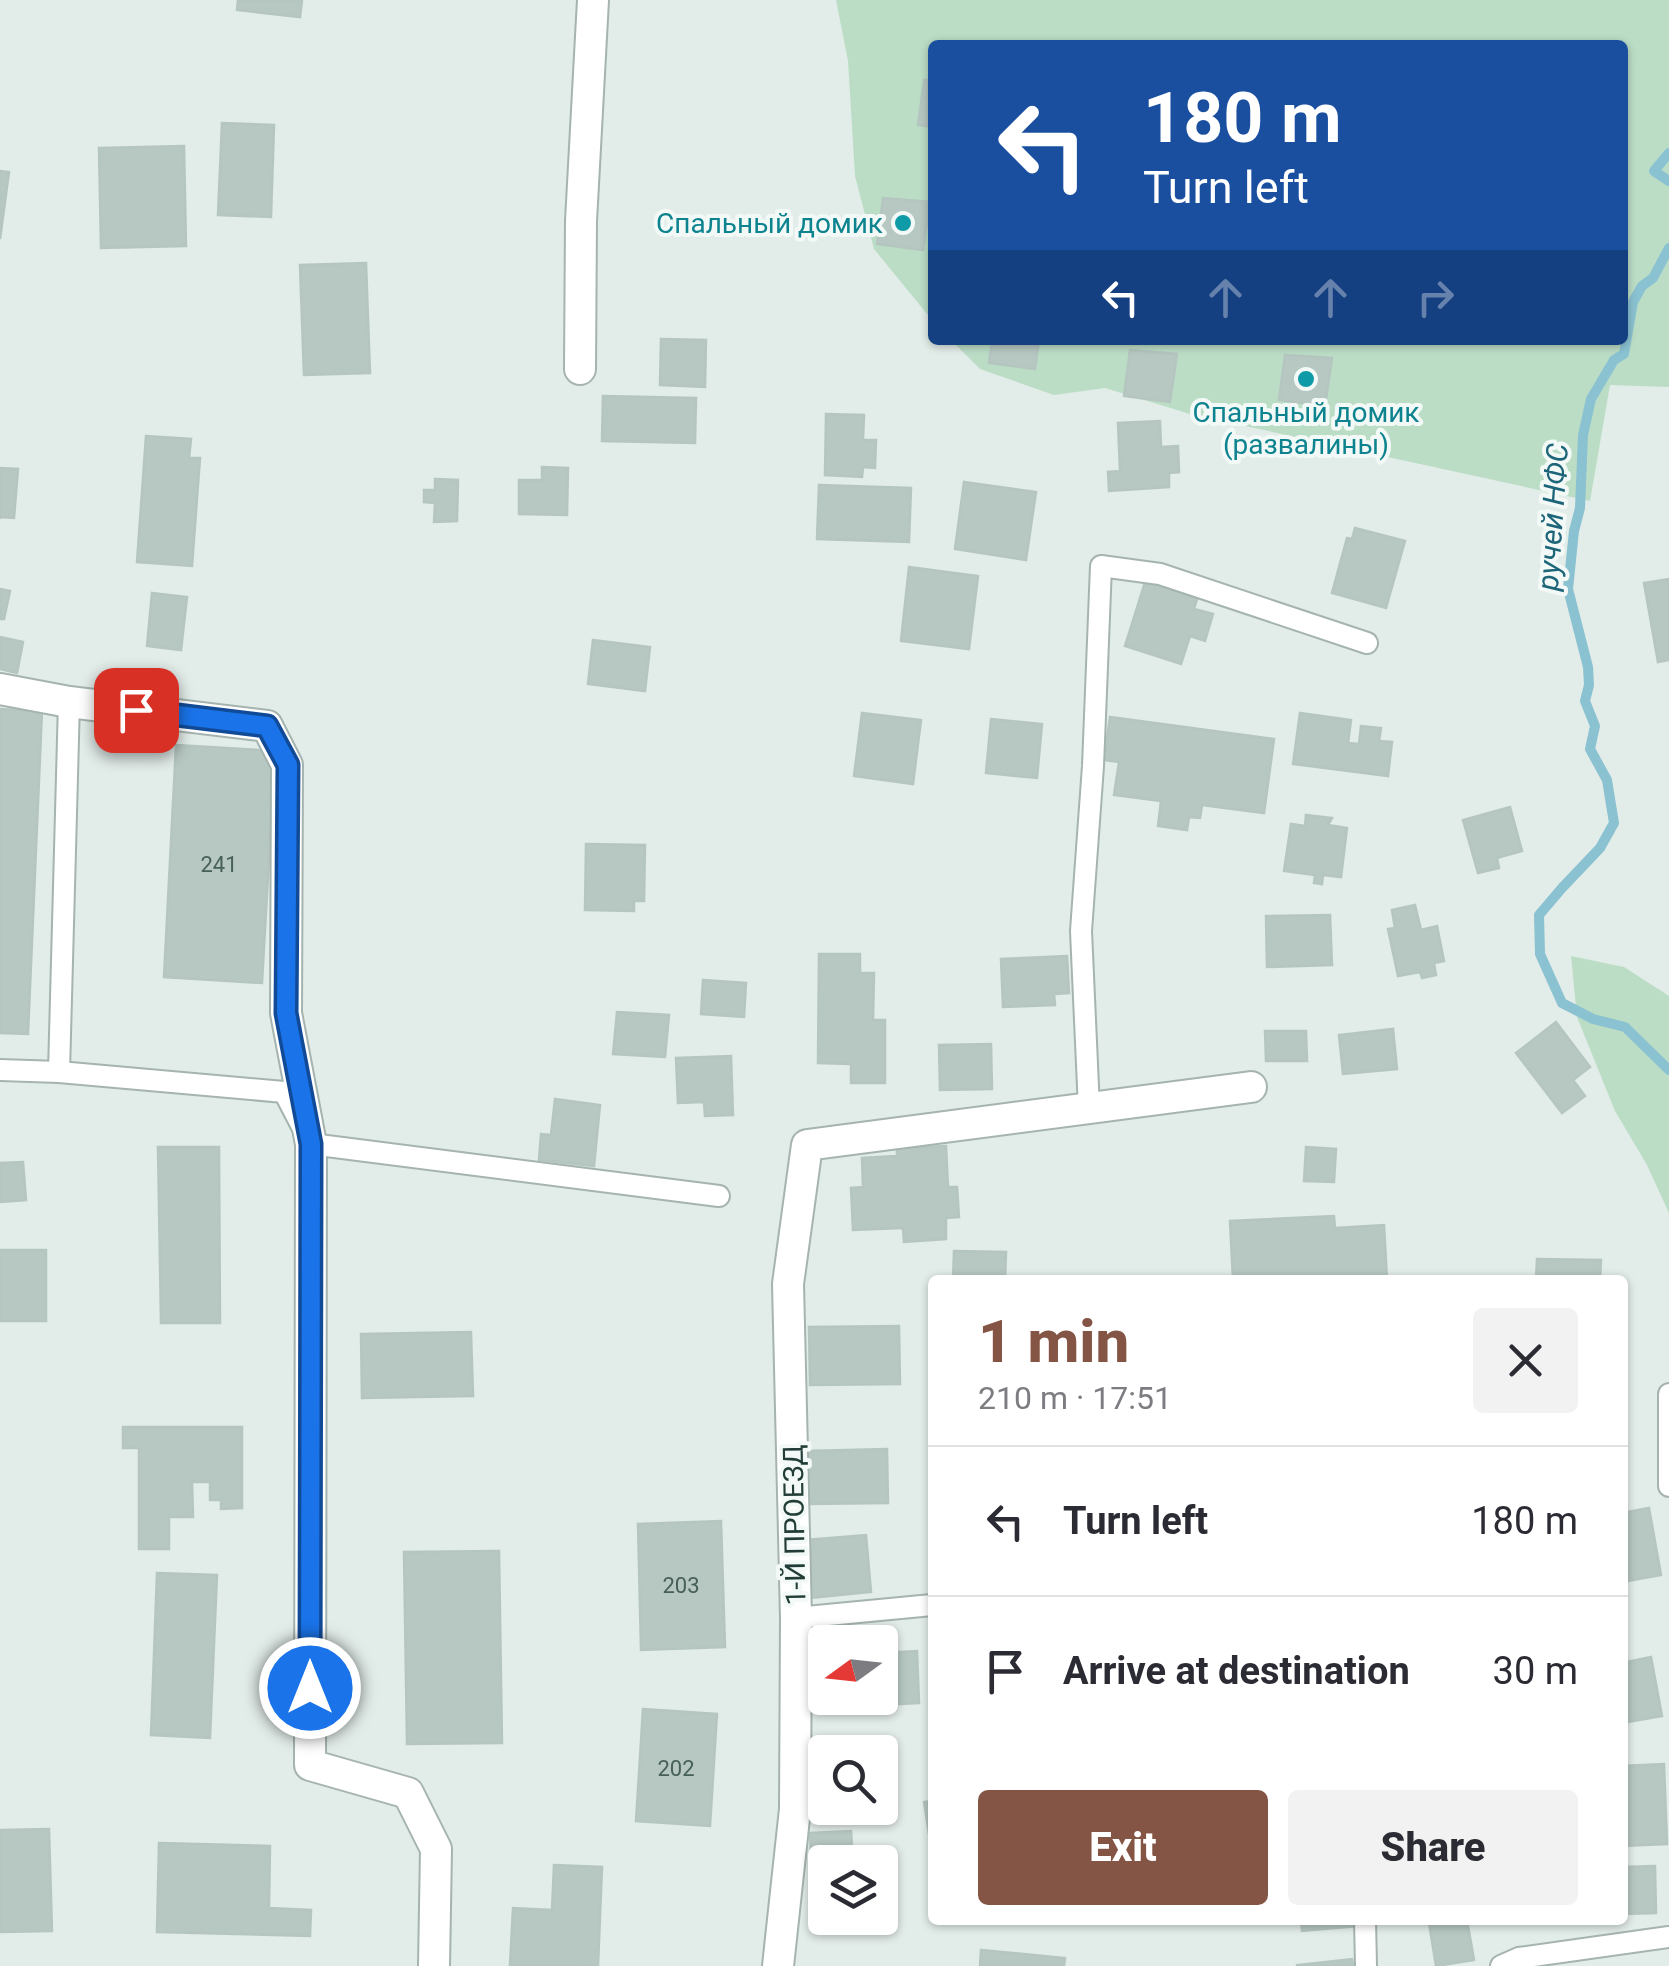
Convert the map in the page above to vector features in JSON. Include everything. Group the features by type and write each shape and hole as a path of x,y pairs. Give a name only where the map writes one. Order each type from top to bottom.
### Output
{"street":[{"path":"580,369 581,221 593,0"},
{"path":"0,689 69,702 267,726 288,765 286,1013 311,1144 310,1766 408,1793 436,1849 434,1966"},
{"path":"1088,1109 1250,1087"},
{"name":"1-Й ПРОЕЗД","path":"778,1966 795,1808 796,1618 788,1284 806,1145 1088,1109"}],"lane":[{"path":"1088,1109 1082,931 1101,566 1160,574 1368,643"},
{"path":"59,1072 69,702"},
{"path":"0,1070 284,1092 311,1144 719,1196"},
{"path":"1669,1394 1669,1486"},
{"path":"796,1618 928,1605"},
{"path":"1365,1925 1366,1966"},
{"path":"1501,1966 1519,1958 1669,1937"}],"green space":[{"path":"836,0 1669,0 1669,387 1610,385 1590,501 1190,414 1105,388 1054,395 980,369 956,345 1628,345 1628,40 928,40 928,315 874,249 855,176 848,61"},
{"path":"1571,956 1624,967 1669,996 1669,1213 1647,1165 1615,1111 1577,1017"}],"building":[{"path":"238,0 302,0 300,17 237,10"},
{"path":"924,80 928,80 928,126 918,125"},
{"path":"222,123 274,125 271,217 218,215"},
{"path":"184,146 186,246 101,248 99,148"},
{"path":"0,171 9,172 0,239"},
{"name":"Спальный домик","path":"883,198 928,202 923,250 877,244"},
{"path":"366,263 370,373 304,375 300,265"},
{"path":"661,339 706,340 705,387 660,385"},
{"path":"991,345 1038,345 1035,369 989,363"},
{"path":"1130,350 1177,354 1170,402 1124,396"},
{"name":"Спальный домик (развалины)","path":"1285,355 1332,358 1325,406 1279,400"},
{"path":"603,396 696,398 695,443 602,441"},
{"path":"826,414 864,415 863,440 876,440 875,468 863,467 862,477 825,475"},
{"path":"1160,421 1161,447 1178,446 1179,472 1169,473 1169,487 1109,491 1108,472 1120,471 1118,423"},
{"path":"146,436 191,439 189,458 200,458 192,566 137,562"},
{"path":"542,467 568,468 567,515 519,514 519,480 542,480"},
{"path":"0,468 18,469 14,518 0,517"},
{"path":"435,479 458,480 457,521 434,522 435,503 424,502 424,490 435,490"},
{"path":"964,482 1036,492 1026,560 955,549"},
{"path":"819,485 911,488 909,542 817,539"},
{"path":"1355,528 1405,541 1386,608 1332,593 1347,538 1352,539"},
{"path":"909,567 978,576 969,649 901,641"},
{"path":"1146,579 1198,596 1194,609 1213,614 1205,641 1190,636 1181,664 1125,646"},
{"path":"1669,579 1669,660 1658,662 1644,583"},
{"path":"0,589 10,591 4,619 0,619"},
{"path":"152,593 187,597 181,650 147,646"},
{"path":"0,637 23,642 17,673 0,669"},
{"path":"593,640 650,647 645,691 588,684"},
{"path":"0,709 42,711 28,1034 0,1033"},
{"path":"862,713 921,720 913,784 854,776"},
{"path":"1300,713 1351,720 1348,743 1359,744 1361,726 1381,728 1379,741 1392,742 1388,776 1293,764"},
{"path":"1110,717 1274,739 1264,813 1202,805 1200,818 1189,817 1187,830 1158,826 1161,801 1114,795 1119,762 1104,760"},
{"path":"991,719 1042,724 1037,778 986,773"},
{"path":"176,745 275,751 262,983 164,977"},
{"path":"1510,807 1522,851 1497,858 1499,868 1478,873 1463,820"},
{"path":"1306,815 1332,818 1328,825 1347,828 1341,877 1323,875 1322,884 1314,883 1315,875 1284,871 1291,824 1305,826"},
{"path":"586,844 645,845 644,901 634,901 634,911 585,910"},
{"path":"1415,905 1421,930 1437,926 1444,961 1434,963 1436,975 1422,978 1420,972 1398,976 1388,929 1395,928 1392,910"},
{"path":"1330,915 1332,965 1267,967 1266,916"},
{"path":"819,954 860,954 860,973 874,973 873,1020 885,1020 885,1083 851,1083 851,1064 818,1063"},
{"path":"1067,956 1069,993 1054,994 1055,1005 1003,1007 1001,959"},
{"path":"703,980 746,983 744,1017 701,1014"},
{"path":"617,1012 669,1015 665,1057 613,1054"},
{"path":"1556,1022 1590,1067 1573,1080 1585,1096 1562,1113 1516,1053"},
{"path":"1393,1029 1397,1069 1343,1074 1339,1035"},
{"path":"1265,1031 1306,1031 1307,1061 1266,1061"},
{"path":"991,1044 992,1089 940,1090 939,1045"},
{"path":"731,1056 733,1115 705,1116 704,1102 678,1103 676,1058"},
{"path":"555,1099 600,1105 594,1166 539,1160 541,1134 551,1135"},
{"path":"946,1146 948,1187 957,1187 959,1217 946,1218 946,1239 904,1242 903,1228 853,1230 851,1188 863,1187 862,1158 897,1156 897,1148"},
{"path":"158,1147 219,1147 220,1323 161,1323"},
{"path":"1306,1147 1336,1149 1334,1182 1304,1181"},
{"path":"23,1162 26,1200 0,1202 0,1163"},
{"path":"1334,1216 1335,1228 1384,1225 1387,1275 1233,1275 1230,1221"},
{"path":"0,1250 46,1250 46,1321 0,1321"},
{"path":"954,1251 1006,1252 1005,1275 953,1275"},
{"path":"1537,1259 1601,1260 1600,1275 1536,1275"},
{"path":"899,1326 900,1384 810,1385 809,1327"},
{"path":"471,1332 473,1396 362,1398 361,1334"},
{"path":"123,1427 242,1427 242,1508 221,1509 221,1500 210,1500 210,1482 192,1482 193,1517 169,1517 169,1549 139,1549 139,1448 123,1448"},
{"path":"887,1449 888,1503 806,1504 805,1451"},
{"path":"1649,1508 1661,1575 1628,1581 1628,1512"},
{"path":"721,1521 725,1647 641,1650 638,1524"},
{"path":"866,1535 871,1592 811,1598 806,1540"},
{"path":"499,1551 502,1743 407,1744 404,1552"},
{"path":"157,1573 217,1575 210,1738 151,1735"},
{"path":"917,1651 919,1703 898,1704 898,1652"},
{"path":"1651,1657 1662,1716 1628,1722 1628,1662"},
{"path":"643,1709 717,1714 710,1826 636,1821"},
{"path":"1664,1764 1667,1844 1628,1846 1628,1766"},
{"path":"49,1829 52,1931 0,1932 0,1830"},
{"path":"851,1831 852,1845 810,1845 810,1833"},
{"path":"159,1843 270,1846 269,1908 311,1910 310,1936 157,1932"},
{"path":"554,1865 602,1867 598,1966 510,1965 513,1908 552,1910"},
{"path":"1655,1866 1656,1913 1628,1914 1628,1867"},
{"path":"1301,1925 1358,1926 1302,1931"},
{"path":"1429,1925 1468,1925 1474,1960 1436,1966"},
{"path":"981,1950 1065,1958 1064,1966 980,1966"},
{"path":"1352,1959 1353,1966 1297,1966 1297,1965"}],"waterway":[{"name":"ручей НФС","path":"1669,153 1654,171 1669,181"},
{"name":"ручей НФС","path":"1628,331 1633,302 1642,286 1653,278 1669,248"},
{"name":"ручей НФС","path":"1626,345 1624,354 1614,360 1591,399 1583,435 1580,508 1568,589 1588,667 1585,701 1595,726 1590,749 1607,780 1614,823 1600,848 1539,915 1540,954 1562,1003 1593,1019 1625,1027 1669,1070"}],"place":[{"name":"Спальный домик","path":"903,223"},
{"name":"Спальный домик (развалины)","path":"1306,379"}],"route":[{"path":"136,710 267,726 288,765 286,1013 311,1144 310,1688"}]}
